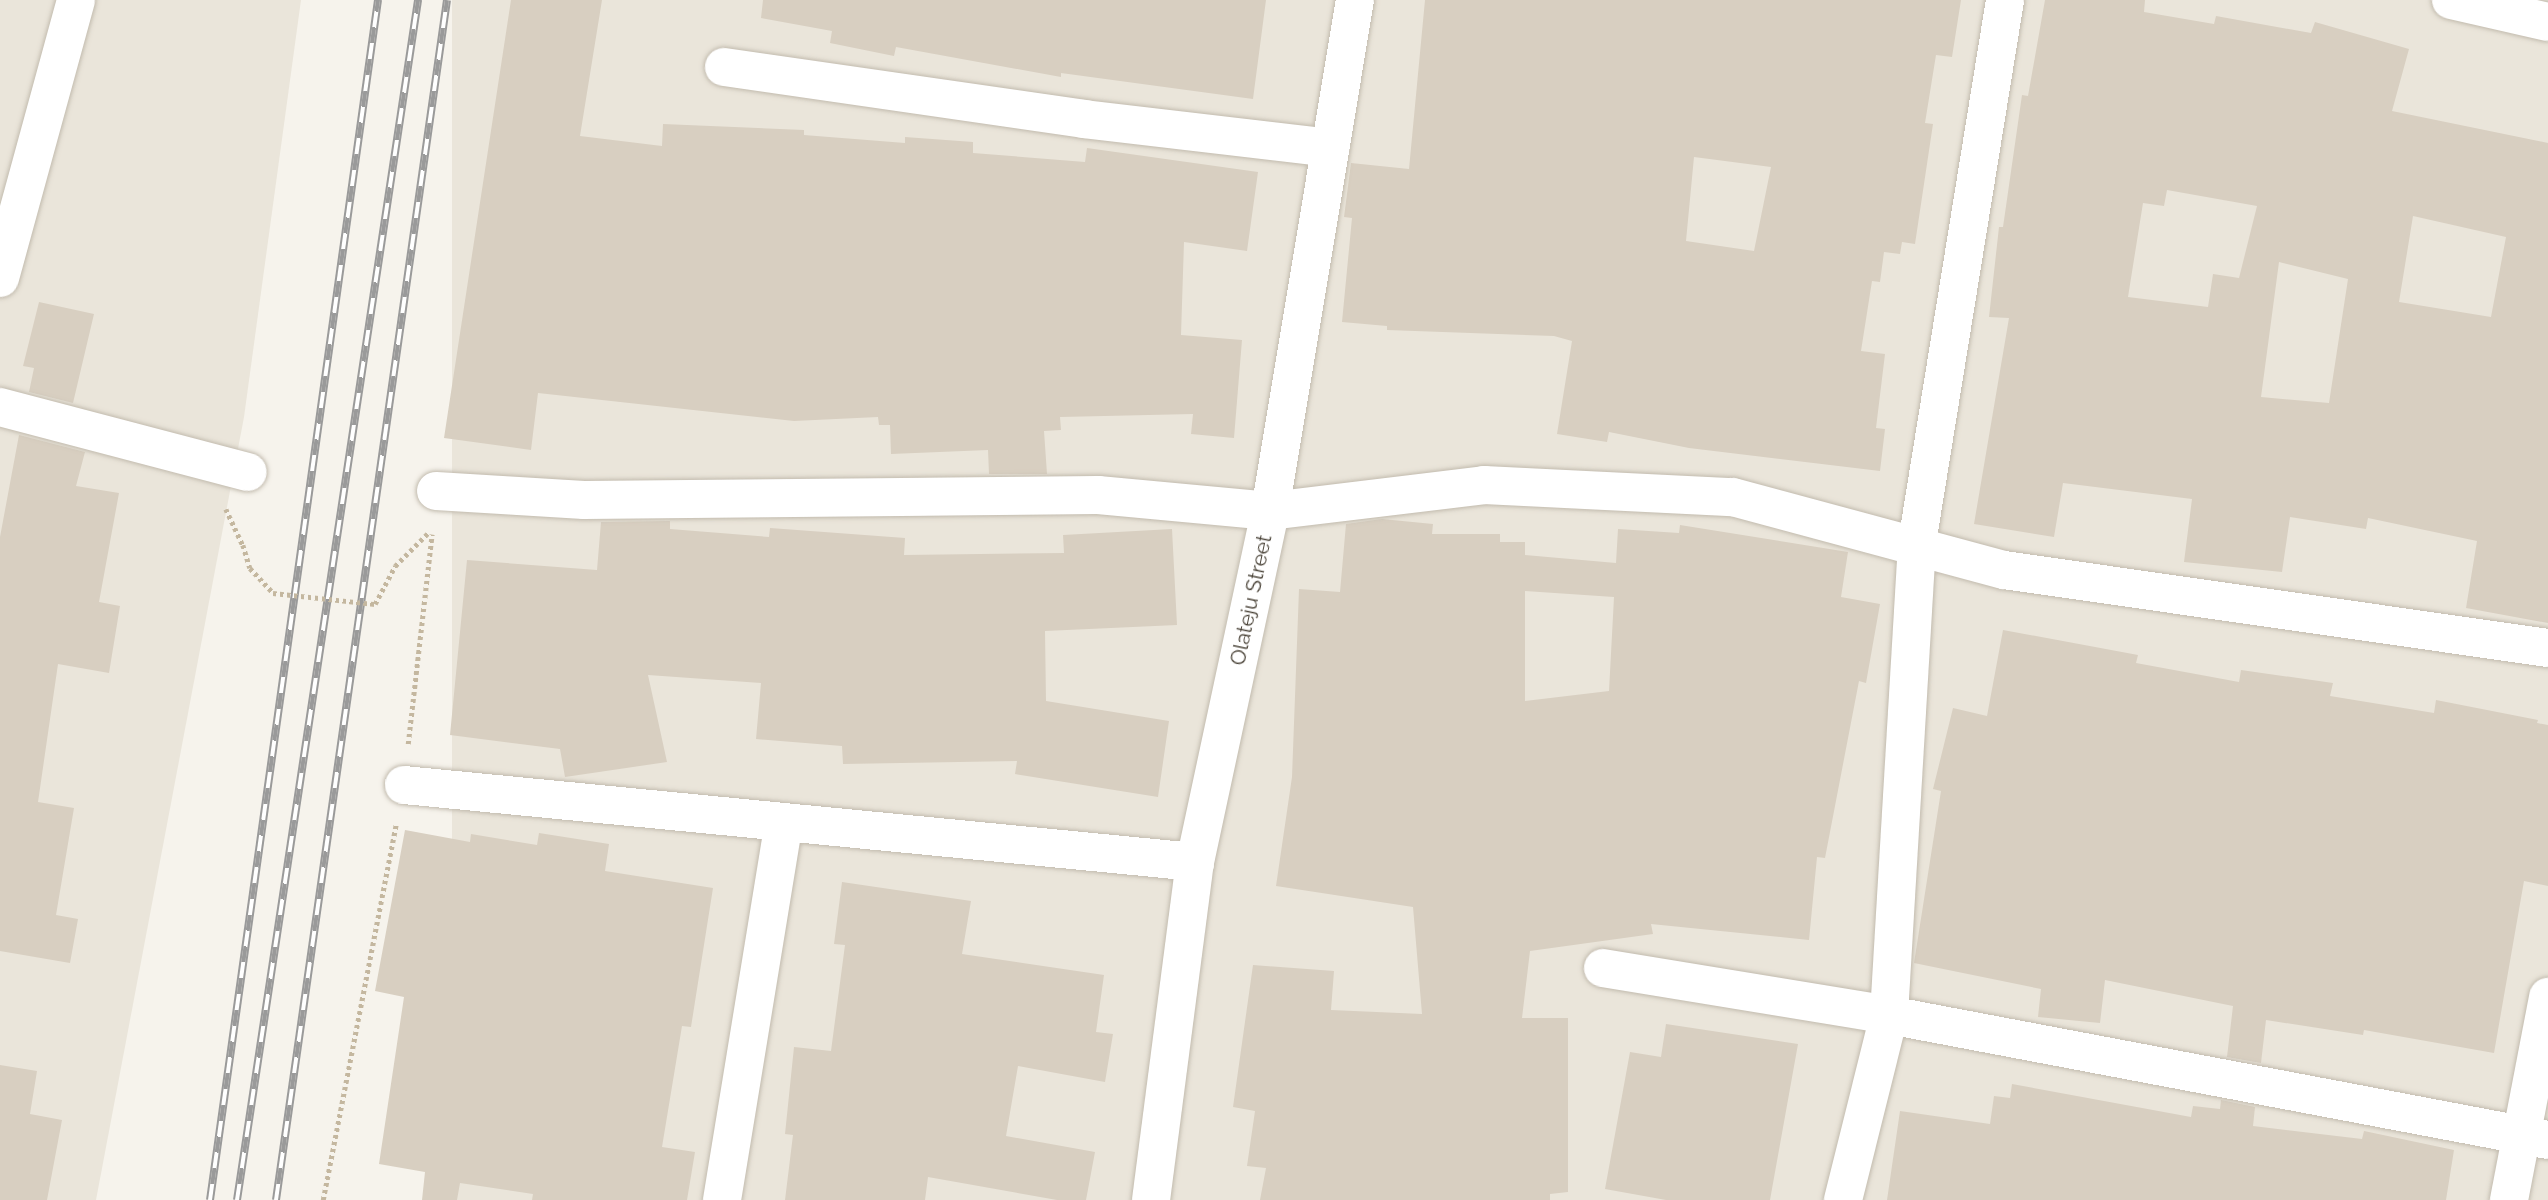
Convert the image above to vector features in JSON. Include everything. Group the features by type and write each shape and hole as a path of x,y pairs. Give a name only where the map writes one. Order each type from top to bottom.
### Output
{"street":[{"path":"0,278 76,0"},
{"name":"Olateju Street","path":"1151,1200 1195,862 1270,511 1356,0"},
{"path":"1843,1200 1889,1015 1917,543 2005,0"},
{"path":"2451,0 2548,22"},
{"path":"724,67 1084,119 1330,148"},
{"path":"0,408 248,472"},
{"path":"436,491 584,500 1098,495 1270,511 1484,485 1733,497 1917,543 2004,570 2548,649"},
{"path":"404,785 1195,862"},
{"path":"722,1200 783,822"},
{"path":"1603,968 1889,1015 2534,1137"},
{"path":"2509,1200 2534,1137 2548,997"}],"path":[{"path":"243,545 250,568 273,593 375,604 396,566 432,529 404,785 323,1200"}],"shaded area":[{"path":"0,0 301,0 244,417 96,1200 0,1200"},
{"path":"452,0 2548,0 2548,1200 452,1200"}],"building":[{"path":"511,0 602,0 580,136 662,146 663,124 804,130 804,135 905,143 905,137 973,142 973,153 1085,162 1087,148 1258,172 1247,251 1184,242 1181,335 1242,340 1234,438 1191,434 1193,414 1060,417 1061,430 1044,431 1047,474 989,474 988,450 891,454 890,425 879,425 878,417 794,421 538,393 531,450 444,438"},
{"path":"763,0 1266,0 1253,99 1061,73 1061,77 896,47 894,56 830,43 832,31 761,18"},
{"path":"1425,0 1961,0 1952,57 1936,55 1925,123 1933,124 1915,244 1902,242 1900,254 1884,252 1880,282 1872,281 1861,351 1885,354 1876,428 1885,429 1880,471 1689,448 1609,432 1607,442 1557,434 1572,341 1554,336 1387,330 1387,326 1342,322 1352,218 1344,217 1351,163 1409,169","holes":["1694,157 1771,167 1754,251 1686,241"]},
{"path":"2045,0 2145,0 2144,12 2214,24 2216,16 2311,33 2315,22 2409,49 2392,111 2548,143 2548,623 2466,608 2477,541 2368,518 2366,529 2290,517 2282,572 2184,562 2192,499 2063,483 2054,537 1974,524 2009,318 1989,317 1999,227 2003,227 2022,95 2028,96","holes":["2167,190 2257,206 2239,278 2213,274 2208,307 2128,297 2143,203 2164,206","2413,216 2506,237 2491,317 2399,302","2279,262 2348,279 2329,403 2261,397"]},
{"path":"39,302 94,314 73,403 29,392 34,368 23,366"},
{"path":"19,435 85,452 76,486 119,493 99,602 120,606 109,673 58,664 38,802 74,808 56,915 78,919 70,963 0,951 0,537"},
{"path":"1382,519 1433,524 1432,534 1500,534 1500,542 1525,542 1525,555 1616,563 1618,529 1679,533 1680,525 1848,552 1841,597 1880,604 1866,683 1859,681 1825,858 1817,857 1809,940 1651,924 1653,934 1530,951 1522,1018 1568,1018 1568,1192 1550,1194 1550,1200 1260,1200 1266,1168 1247,1166 1255,1111 1233,1107 1253,965 1334,971 1331,1010 1422,1014 1413,907 1276,886 1292,777 1299,589 1340,592 1346,524","holes":["1525,591 1614,597 1609,691 1525,701"]},
{"path":"670,521 670,529 769,537 770,528 905,538 904,555 1064,553 1063,535 1172,529 1177,625 1045,631 1046,701 1169,721 1158,797 1015,774 1017,761 843,764 842,746 756,739 761,683 648,675 667,762 565,777 560,749 450,735 467,560 597,570 601,522"},
{"path":"2003,630 2138,655 2136,663 2239,682 2241,670 2333,683 2330,696 2434,713 2436,700 2538,720 2537,723 2548,725 2548,886 2524,881 2494,1053 2364,1030 2363,1035 2266,1020 2261,1063 2227,1057 2233,1006 2105,980 2100,1023 2038,1017 2041,989 1914,963 1941,791 1933,789 1953,708 1987,716"},
{"path":"405,830 470,842 471,834 537,845 539,833 609,844 605,871 713,888 691,1027 682,1026 662,1147 695,1152 687,1200 532,1200 533,1194 460,1183 457,1200 422,1200 425,1172 379,1164 404,997 375,991"},
{"path":"842,882 971,901 962,954 1104,975 1096,1032 1113,1034 1105,1082 1018,1066 1006,1136 1095,1152 1086,1200 1057,1200 928,1177 925,1200 785,1200 793,1135 785,1134 794,1047 831,1051 845,945 834,944"},
{"path":"1666,1024 1798,1044 1770,1200 1666,1200 1605,1189 1630,1052 1661,1057"},
{"path":"0,1065 37,1071 30,1114 62,1120 47,1200 0,1200"},
{"path":"2012,1084 2191,1117 2193,1106 2220,1109 2221,1100 2255,1107 2253,1126 2362,1139 2364,1131 2454,1150 2446,1200 1887,1200 1900,1111 1990,1124 1994,1096 2010,1098"}],"railway":[{"path":"210,1200 378,0"},
{"path":"237,1200 418,0"},
{"path":"276,1200 447,0"}]}
